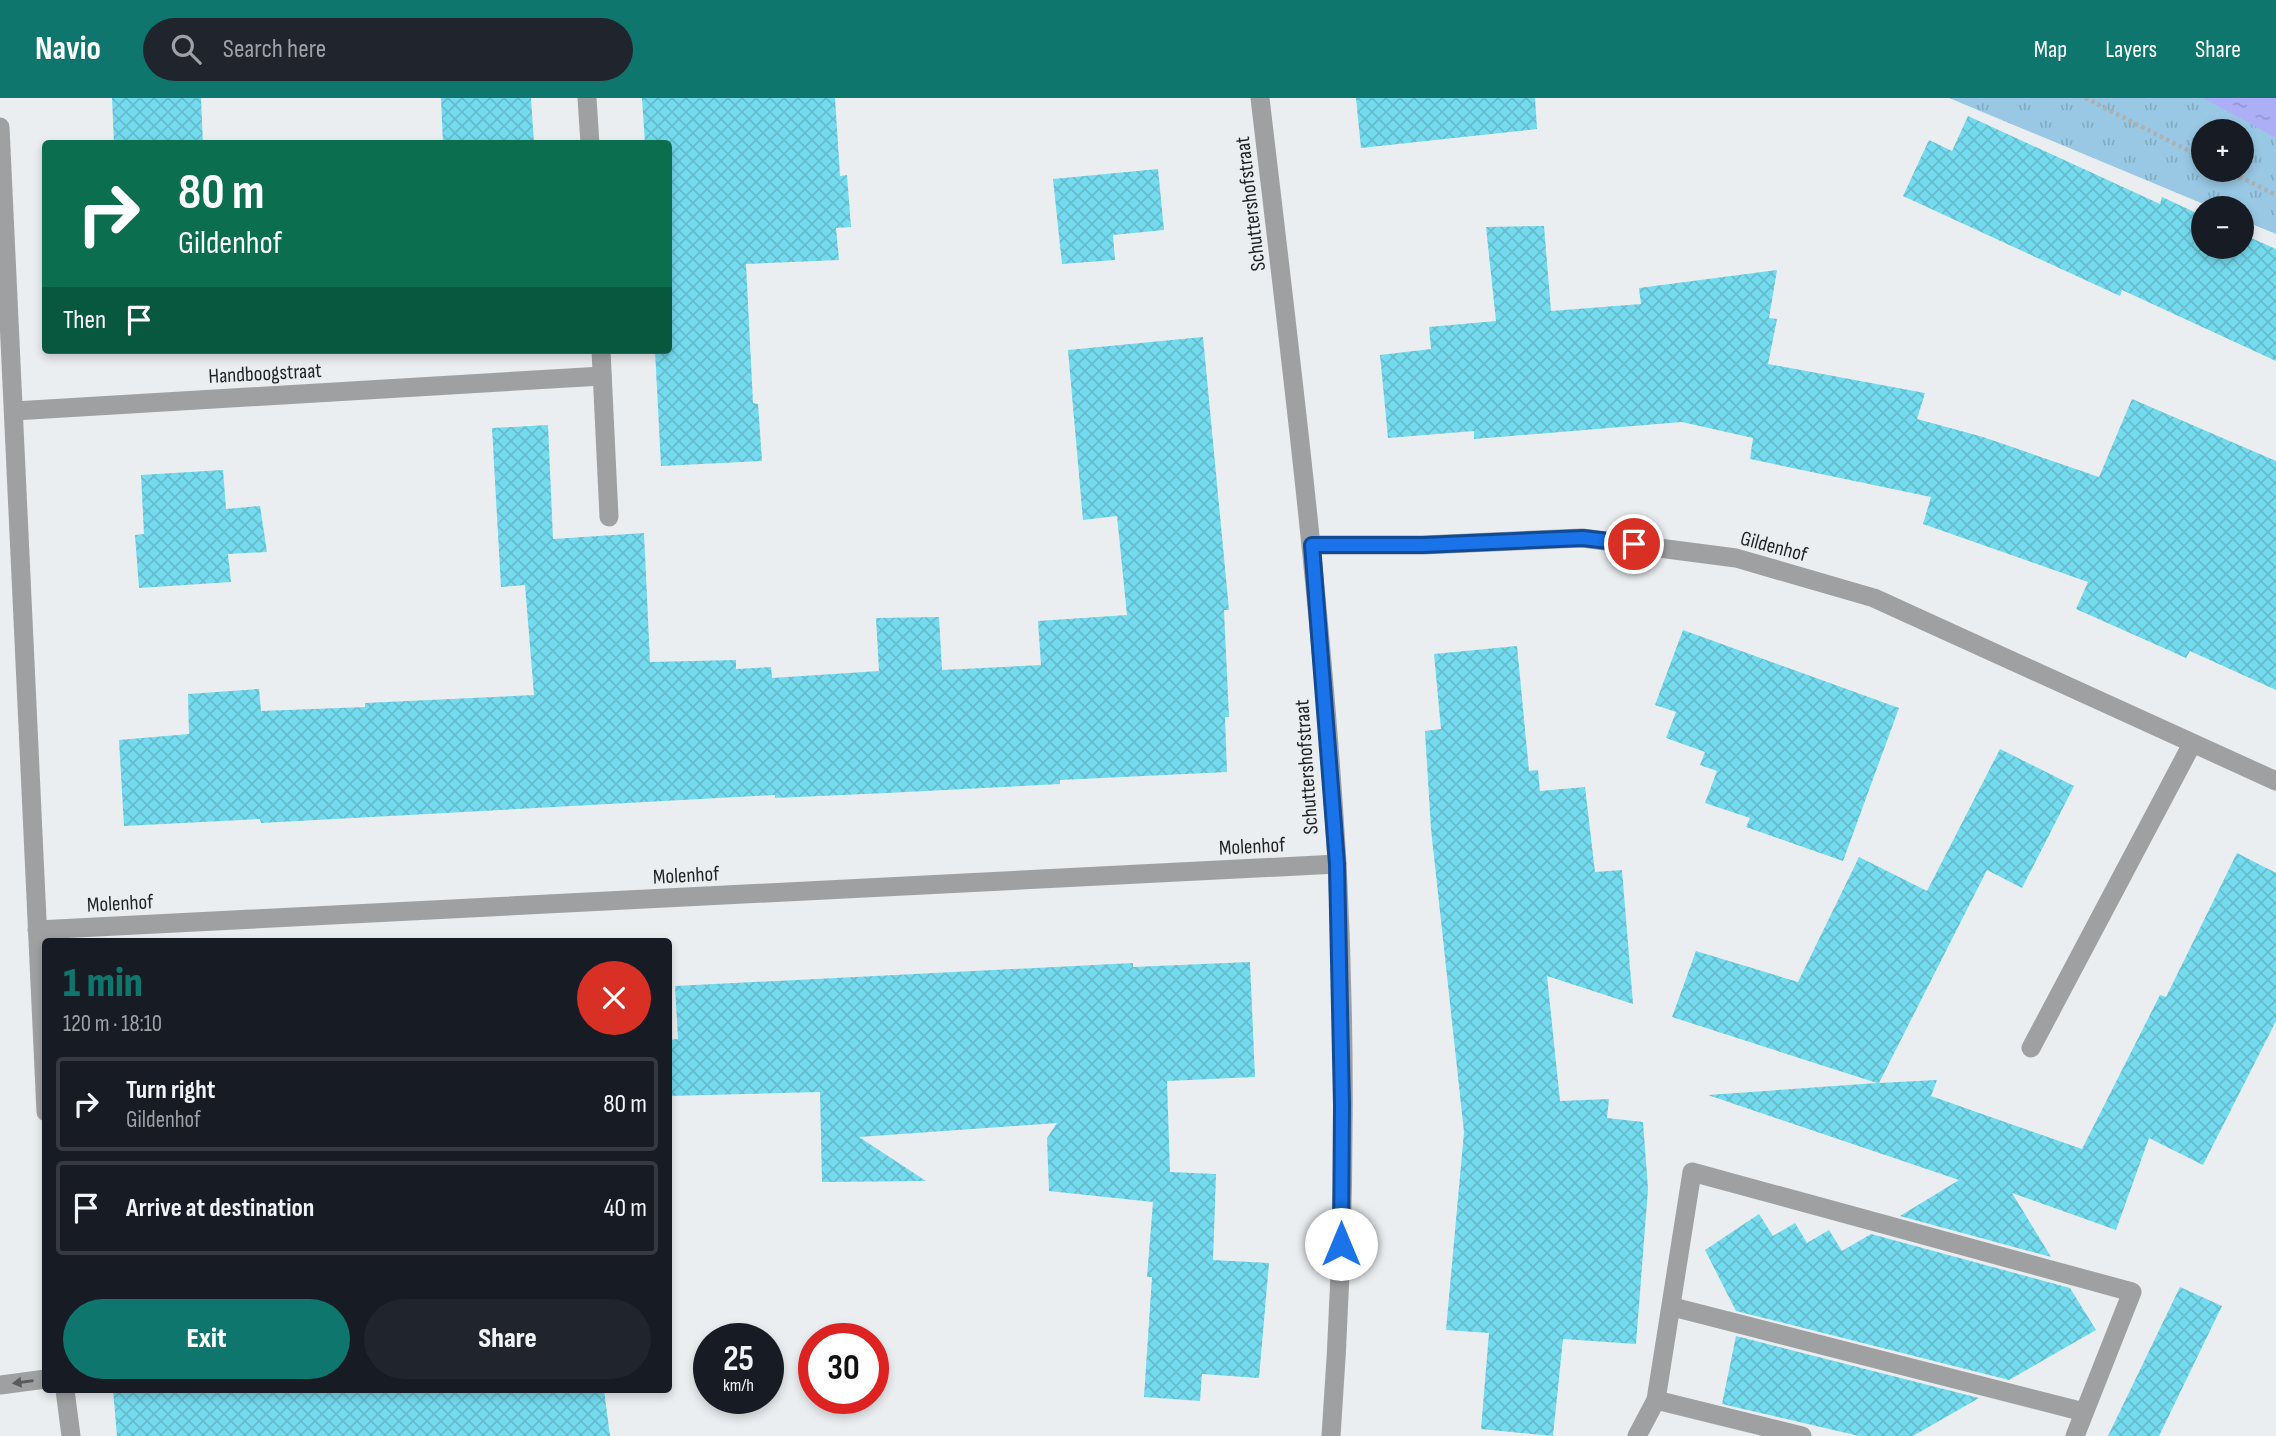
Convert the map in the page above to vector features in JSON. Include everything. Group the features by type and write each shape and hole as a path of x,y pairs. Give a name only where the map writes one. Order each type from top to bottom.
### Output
{"street":[{"path":"587,98 590,140"},
{"name":"Schuttershofstraat","path":"1261,98 1312,545 1337,864 1342,1105 1341,1300 1331,1436"},
{"path":"0,127 5,333 14,411 42,1031"},
{"path":"601,354 609,517"},
{"name":"Handboogstraat","path":"14,411 602,376"},
{"name":"Gildenhof","path":"1312,545 1423,545 1583,538 1736,558 1874,598 2276,782"},
{"path":"2031,1048 2192,744"},
{"name":"Molenhof","path":"37,930 1337,864"},
{"path":"1637,1436 1656,1400 1673,1307 1692,1172 2132,1293 2075,1436"},
{"path":"1673,1307 2084,1412"},
{"path":"0,1385 42,1380"},
{"path":"65,1393 71,1436"},
{"path":"1656,1400 1802,1436"}],"path":[{"path":"2085,98 2191,152"},
{"path":"2251,182 2276,195"}],"green space":[{"path":"1949,98 2276,98 2276,234 2254,225 2254,196 2191,196 2191,199"}],"water":[{"path":"2203,98 2276,98 2276,138 2254,126 2254,119 2241,119"}],"building":[{"path":"112,98 201,98 203,140 114,140"},
{"path":"441,98 531,98 534,140 443,140"},
{"path":"642,98 835,98 840,176 847,175 851,227 836,228 839,260 746,264 753,403 758,404 762,461 661,466 655,354 672,354 672,140 645,140"},
{"path":"1356,98 1535,98 1537,129 1361,148"},
{"path":"1968,116 2160,204 2162,197 2191,210 2191,259 2254,259 2254,239 2276,249 2276,361 2122,290 2120,296 1903,196 1929,140 1952,151"},
{"path":"1158,169 1164,230 1113,235 1115,260 1062,264 1053,179"},
{"path":"1544,226 1551,311 1641,304 1639,288 1777,270 1769,318 1777,319 1768,364 1925,393 1917,419 1983,437 2099,477 2132,399 2276,461 2276,690 2190,651 2186,658 2076,609 2088,582 1923,524 1931,497 1750,459 1753,438 1682,422 1474,439 1474,431 1388,438 1380,355 1431,349 1429,327 1496,321 1486,227"},
{"path":"1203,337 1229,610 1224,610 1229,717 1225,717 1227,772 1060,780 1060,784 887,793 775,798 775,795 261,823 260,819 124,826 119,740 189,734 188,694 259,689 261,711 534,695 525,585 501,587 492,428 548,425 553,539 644,533 650,662 736,660 736,669 771,667 772,678 879,671 876,618 939,617 942,670 1041,665 1038,621 1127,615 1117,516 1083,520 1068,350"},
{"path":"223,470 226,509 260,506 267,552 228,554 231,582 139,588 135,535 144,534 141,475"},
{"path":"1683,630 1899,708 1843,861 1746,827 1750,818 1705,803 1717,771 1700,765 1705,752 1666,738 1676,712 1655,705"},
{"path":"1517,646 1529,771 1538,770 1540,791 1585,787 1595,872 1622,870 1633,1004 1547,976 1560,1101 1609,1099 1607,1118 1643,1122 1648,1189 1636,1344 1563,1339 1553,1436 1481,1429 1489,1333 1446,1330 1464,1132 1431,829 1425,731 1441,729 1434,654"},
{"path":"2000,749 2074,786 2022,888 1987,870 1879,1083 1937,1080 1931,1096 2082,1149 2160,995 2166,997 2237,853 2276,873 2276,1021 2203,1165 2149,1138 2116,1230 2012,1193 2051,1257 1900,1216 1959,1180 1708,1095 1877,1083 1672,1017 1696,951 1798,982 1859,857 1927,891"},
{"path":"1250,962 1255,1077 1167,1081 1170,1172 1216,1174 1213,1260 1269,1263 1259,1378 1202,1374 1200,1401 1144,1397 1152,1277 1147,1277 1153,1202 1049,1191 1047,1138 1057,1123 859,1137 926,1181 822,1182 820,1092 672,1096 672,1040 678,1039 675,986 1133,963 1133,967"},
{"path":"1759,1214 1773,1236 1795,1223 1807,1243 1829,1230 1842,1251 1871,1234 2070,1288 2096,1330 2009,1380 1736,1311 1705,1250"},
{"path":"2180,1287 2222,1306 2159,1436 2108,1436"},
{"path":"1736,1336 1979,1398 1913,1436 1859,1436 1722,1404"},
{"path":"113,1393 604,1393 610,1436 117,1436"}],"route":[{"path":"1341,1244 1342,1105 1337,864 1312,545 1423,545 1583,538 1634,544"}]}
